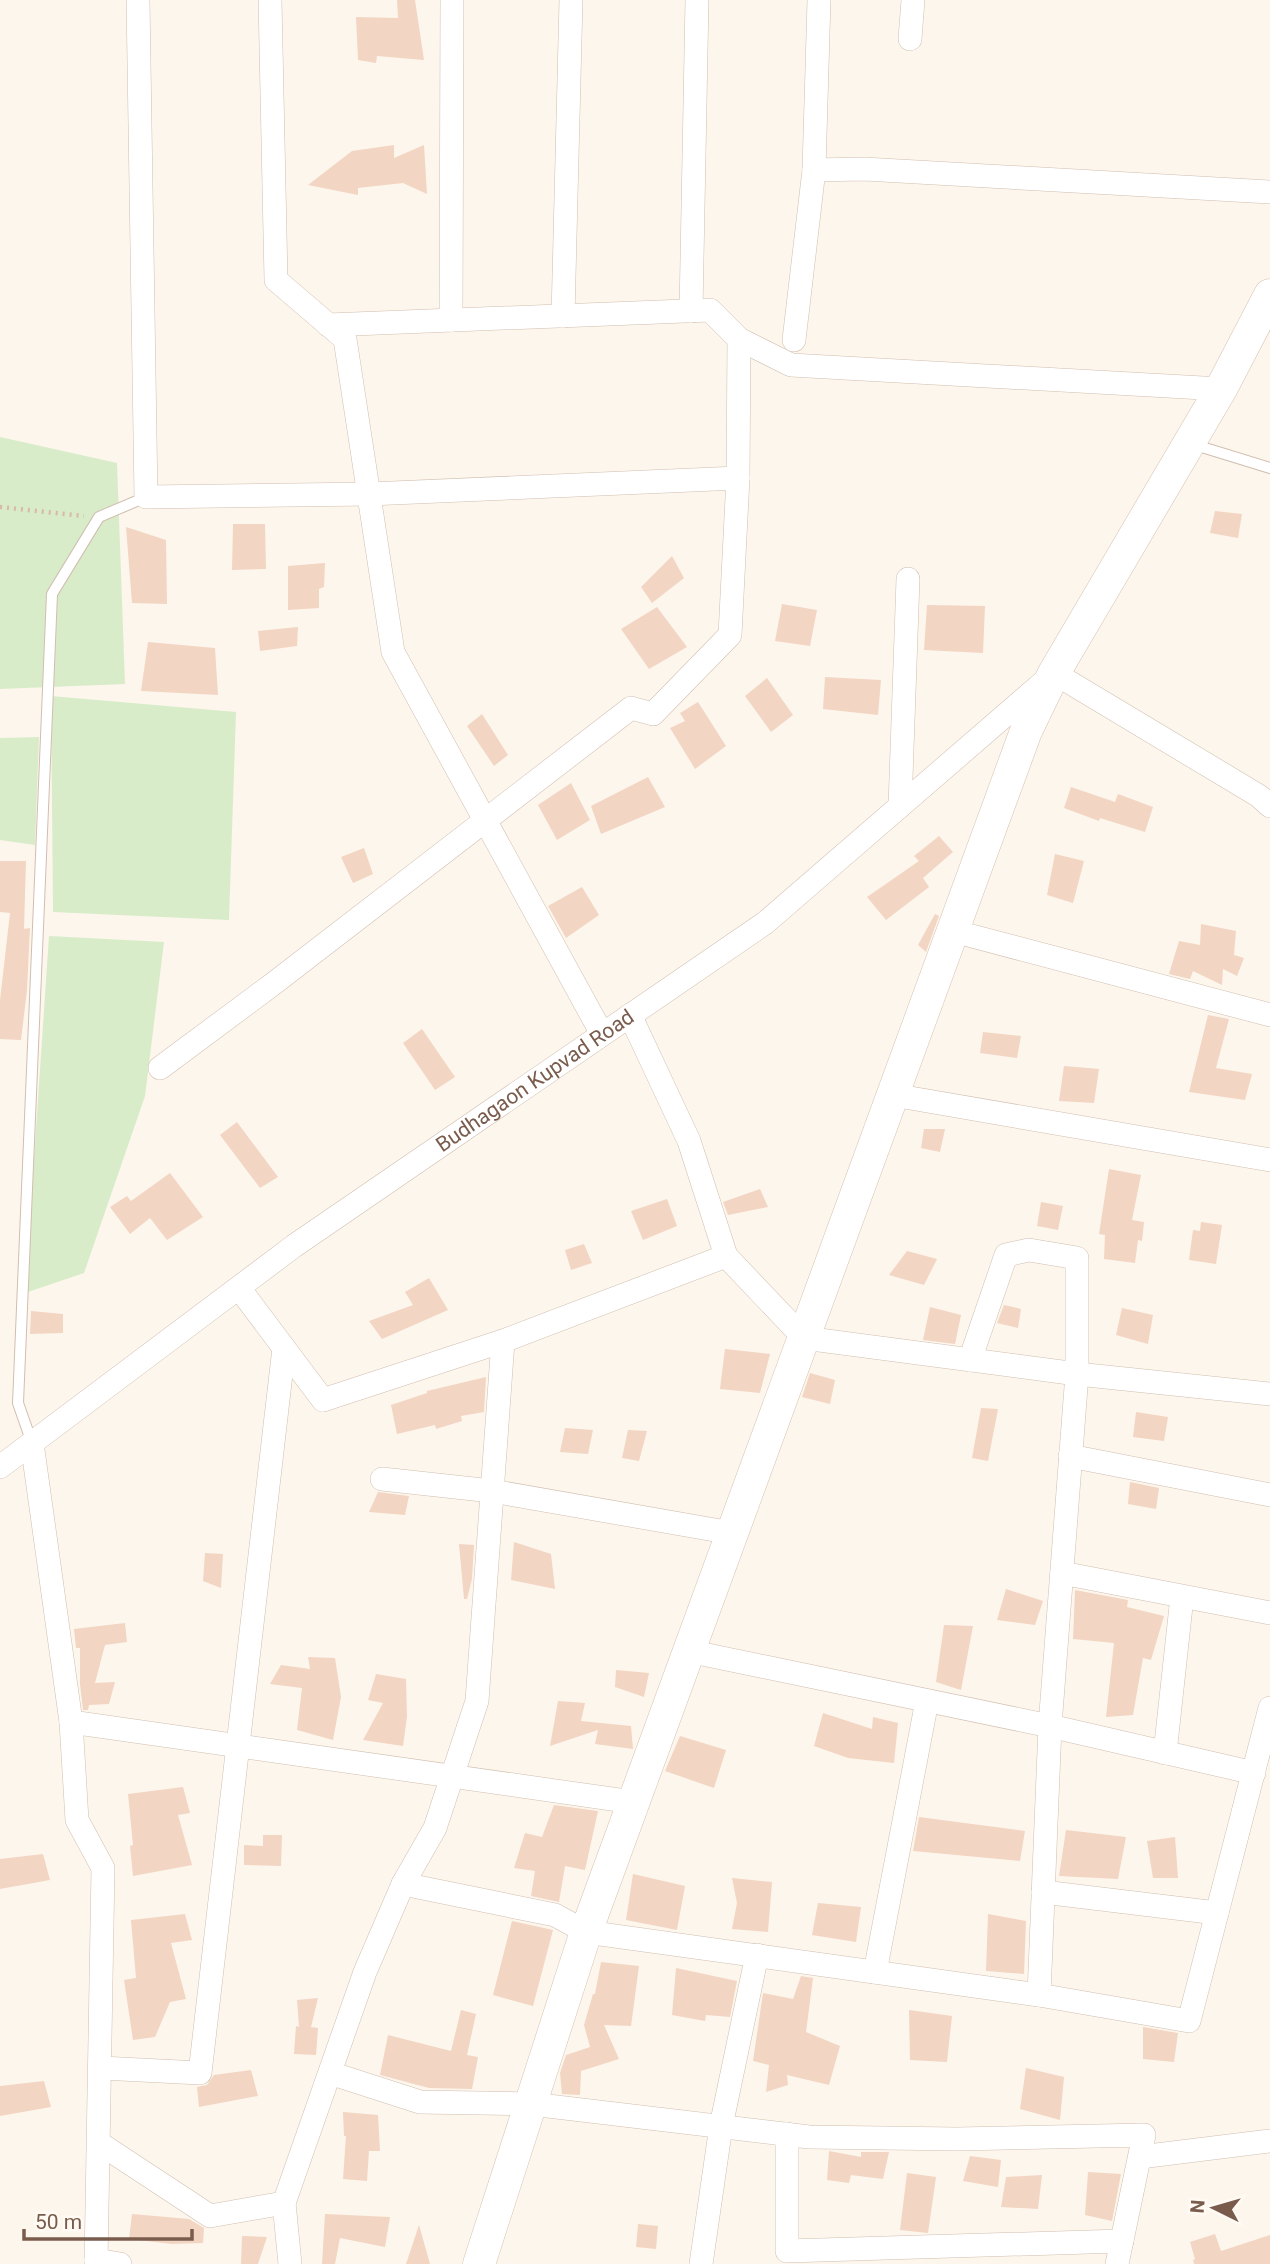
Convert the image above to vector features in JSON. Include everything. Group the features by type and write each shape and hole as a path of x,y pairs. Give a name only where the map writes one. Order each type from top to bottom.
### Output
{"street":[{"path":"138,0 146,496 369,494 738,478"},
{"path":"270,0 276,281 345,339 393,652 602,1034"},
{"path":"451,320 452,0"},
{"path":"563,316 571,0"},
{"path":"691,311 697,0"},
{"path":"794,340 814,170 819,0"},
{"path":"910,39 913,0"},
{"path":"814,170 864,169 1270,192"},
{"path":"479,2264 586,1932 1026,731 1054,673 1221,389 1270,295"},
{"path":"328,325 710,310 739,338 791,365 1221,389"},
{"path":"160,1068 274,984 631,708 653,714 730,635 738,478 739,338"},
{"path":"900,806 908,579"},
{"path":"1054,673 1259,796 1270,806"},
{"name":"Budhagaon Kupvad Road","path":"0,1467 294,1246 765,923 1054,673"},
{"path":"953,931 1270,1015"},
{"path":"630,1015 689,1140 726,1255 804,1338 1077,1374 1270,1394"},
{"path":"892,1095 1270,1160"},
{"path":"970,1360 1006,1255 1029,1250 1077,1258 1077,1374 1050,1726 1039,1995"},
{"path":"239,1288 323,1400 503,1341 726,1255"},
{"path":"290,2264 284,2203 365,1972 403,1884 435,1828 477,1701 503,1341"},
{"path":"101,2068 200,2073 284,1348"},
{"path":"32,1443 71,1722 77,1820 103,1868 96,2262 120,2264"},
{"path":"1070,1456 1270,1495"},
{"path":"382,1479 492,1491 732,1533"},
{"path":"1062,1573 1270,1613"},
{"path":"1165,1753 1182,1597"},
{"path":"688,1651 1050,1726 1254,1773"},
{"path":"875,1972 927,1701"},
{"path":"403,1884 555,1915 586,1932 1039,1995 1189,2021 1270,1708"},
{"path":"71,1722 633,1802"},
{"path":"1043,1892 1217,1913"},
{"path":"701,2264 721,2126 757,1955"},
{"path":"330,2073 420,2102 531,2104 808,2137 957,2139 1144,2135 1117,2264"},
{"path":"787,2134 787,2251 1122,2241"},
{"path":"1140,2157 1270,2141"},
{"path":"99,2143 210,2216 284,2203"}],"lane":[{"path":"1189,443 1270,468"},
{"path":"32,1443 18,1403 52,594 99,517 146,496"}],"path":[{"path":"0,508 99,517"}],"green space":[{"path":"0,437 117,463 125,684 0,689"},
{"path":"51,696 236,712 229,920 53,912"},
{"path":"39,737 35,845 0,840 0,738"},
{"path":"49,936 164,942 145,1096 84,1273 25,1293"}],"building":[{"path":"397,0 415,0 424,60 377,56 376,63 358,60 356,17 398,18"},
{"path":"394,145 394,158 424,145 427,194 403,183 358,188 358,195 308,185 352,151"},
{"path":"1215,511 1242,514 1238,538 1210,533"},
{"path":"233,524 265,524 266,569 232,570"},
{"path":"126,527 166,540 167,604 132,603"},
{"path":"672,556 684,578 652,603 641,587"},
{"path":"325,563 324,587 319,589 319,608 288,610 288,566"},
{"path":"782,604 817,610 810,646 775,641"},
{"path":"927,605 985,606 983,653 924,650"},
{"path":"657,607 687,647 649,669 621,629"},
{"path":"298,627 297,646 260,651 258,631"},
{"path":"148,642 215,648 218,695 141,691"},
{"path":"825,677 881,680 878,715 823,709"},
{"path":"767,678 793,715 771,732 745,696"},
{"path":"698,702 726,746 695,769 670,728 685,721 680,713"},
{"path":"482,714 508,755 494,766 467,726"},
{"path":"648,777 665,807 601,834 591,806"},
{"path":"571,783 590,820 557,840 538,805"},
{"path":"1071,787 1115,802 1118,794 1153,807 1145,832 1100,818 1099,821 1064,808"},
{"path":"939,836 953,852 923,878 929,887 886,920 867,897 919,861 914,856"},
{"path":"364,848 373,874 353,883 341,857"},
{"path":"1055,854 1084,861 1073,903 1047,895"},
{"path":"0,861 26,861 24,929 30,928 21,1040 0,1039 0,1000 10,913 0,912"},
{"path":"582,887 599,915 566,938 548,906"},
{"path":"935,914 939,916 926,952 918,945"},
{"path":"1201,924 1236,931 1234,955 1244,958 1237,976 1223,969 1222,985 1193,971 1190,979 1169,974 1179,941 1200,945"},
{"path":"1208,1015 1229,1019 1216,1068 1252,1074 1245,1100 1189,1092"},
{"path":"422,1029 455,1077 435,1090 403,1043"},
{"path":"983,1032 1021,1036 1017,1058 980,1053"},
{"path":"1064,1066 1099,1069 1094,1103 1059,1101"},
{"path":"237,1122 278,1177 260,1188 220,1135"},
{"path":"924,1129 945,1129 940,1152 921,1148"},
{"path":"1109,1169 1141,1175 1132,1220 1144,1222 1142,1241 1138,1240 1135,1263 1104,1259 1105,1235 1099,1234"},
{"path":"170,1173 203,1217 167,1240 150,1218 130,1234 110,1207 127,1196 131,1201"},
{"path":"760,1189 768,1207 728,1215 723,1202"},
{"path":"667,1199 677,1226 643,1240 631,1211"},
{"path":"1041,1202 1063,1206 1058,1230 1037,1226"},
{"path":"1201,1222 1222,1225 1216,1264 1189,1260 1193,1230 1200,1231"},
{"path":"584,1244 592,1263 571,1270 565,1250"},
{"path":"907,1251 937,1259 924,1285 889,1275"},
{"path":"429,1278 448,1310 382,1339 369,1321 413,1305 405,1292"},
{"path":"1004,1305 1021,1309 1018,1328 997,1323"},
{"path":"930,1307 961,1315 955,1344 923,1340"},
{"path":"1122,1308 1153,1315 1148,1344 1116,1335"},
{"path":"31,1311 63,1314 63,1333 30,1334"},
{"path":"725,1349 770,1354 760,1393 720,1389"},
{"path":"810,1373 835,1380 830,1404 802,1397"},
{"path":"486,1377 484,1412 461,1416 462,1421 436,1429 435,1425 397,1434 391,1405 427,1391"},
{"path":"981,1408 998,1409 988,1461 972,1458"},
{"path":"1136,1412 1168,1417 1164,1441 1133,1437"},
{"path":"565,1428 593,1430 588,1454 560,1452"},
{"path":"628,1430 647,1431 639,1461 622,1458"},
{"path":"1130,1482 1159,1488 1156,1509 1128,1504"},
{"path":"378,1492 409,1496 405,1515 369,1512"},
{"path":"514,1542 551,1554 555,1589 511,1580"},
{"path":"459,1544 474,1545 472,1579 467,1599 464,1599"},
{"path":"205,1553 223,1554 221,1588 203,1581"},
{"path":"1006,1589 1043,1601 1035,1625 997,1620"},
{"path":"1075,1590 1128,1600 1127,1607 1164,1616 1151,1660 1143,1658 1133,1715 1106,1717 1114,1643 1073,1639"},
{"path":"125,1623 127,1642 105,1645 95,1683 115,1682 109,1704 89,1705 88,1710 83,1710 80,1648 76,1648 74,1629"},
{"path":"944,1625 973,1626 961,1690 936,1682"},
{"path":"308,1657 335,1658 341,1697 333,1740 297,1730 302,1688 270,1684 281,1665 310,1669"},
{"path":"616,1670 649,1673 644,1697 615,1687"},
{"path":"376,1674 406,1679 407,1717 403,1746 363,1740 383,1703 368,1700"},
{"path":"558,1701 585,1703 581,1721 631,1726 633,1749 595,1744 598,1730 550,1746"},
{"path":"823,1713 872,1729 873,1717 898,1723 894,1763 848,1758 814,1746"},
{"path":"680,1736 726,1750 714,1788 665,1771"},
{"path":"183,1787 190,1813 178,1815 192,1865 133,1876 128,1794"},
{"path":"554,1805 598,1811 585,1870 565,1866 559,1902 531,1896 535,1871 514,1868 525,1833 542,1837"},
{"path":"919,1817 1025,1831 1020,1861 913,1851"},
{"path":"1066,1830 1126,1837 1118,1879 1059,1876"},
{"path":"263,1835 282,1835 281,1866 244,1865 244,1845 263,1846"},
{"path":"1175,1837 1178,1878 1153,1878 1147,1841"},
{"path":"43,1854 50,1880 0,1889 0,1859"},
{"path":"633,1874 685,1886 677,1930 626,1920"},
{"path":"732,1878 772,1882 768,1932 732,1929 737,1903"},
{"path":"818,1903 861,1907 856,1942 812,1935"},
{"path":"185,1914 192,1940 171,1943 186,1999 170,2002 155,2037 133,2040 124,1980 136,1978 131,1920"},
{"path":"988,1914 1026,1921 1024,1974 986,1971"},
{"path":"512,1921 553,1930 533,2006 493,1995"},
{"path":"601,1962 639,1966 631,2026 604,2025 619,2059 581,2071 580,2095 562,2094 560,2073 566,2055 590,2047 584,2025 595,1994"},
{"path":"676,1968 737,1981 730,2017 706,2015 705,2021 672,2015"},
{"path":"801,1976 813,1978 806,2032 840,2046 829,2085 787,2075 788,2085 766,2092 769,2065 753,2061 763,1993 793,1999"},
{"path":"318,1998 311,2027 318,2028 316,2055 294,2054 296,2026 299,2027 297,2000"},
{"path":"461,2010 476,2014 467,2055 478,2057 472,2089 429,2088 380,2075 388,2035 451,2051"},
{"path":"909,2010 952,2016 947,2062 910,2060"},
{"path":"1143,2027 1178,2033 1174,2062 1143,2059"},
{"path":"1026,2068 1064,2077 1060,2120 1020,2109"},
{"path":"251,2070 258,2096 199,2107 197,2087 207,2085 214,2075"},
{"path":"44,2081 51,2107 0,2116 0,2086"},
{"path":"343,2112 378,2115 380,2151 369,2151 367,2181 343,2179 346,2136"},
{"path":"829,2151 861,2157 861,2152 889,2152 883,2179 851,2175 849,2183 827,2180"},
{"path":"970,2156 1001,2160 998,2187 963,2181"},
{"path":"1088,2172 1121,2174 1112,2221 1085,2215"},
{"path":"907,2173 936,2177 928,2233 900,2230"},
{"path":"1042,2175 1038,2209 1001,2207 1006,2177"},
{"path":"132,2214 189,2219 204,2228 203,2243 172,2244 129,2239"},
{"path":"325,2214 390,2217 385,2247 340,2238 335,2264 322,2264"},
{"path":"638,2224 658,2226 656,2249 636,2247"},
{"path":"419,2225 430,2264 406,2264"},
{"path":"1215,2234 1221,2251 1270,2235 1270,2264 1194,2264 1190,2242"},
{"path":"242,2236 267,2237 258,2264 241,2264"}]}
